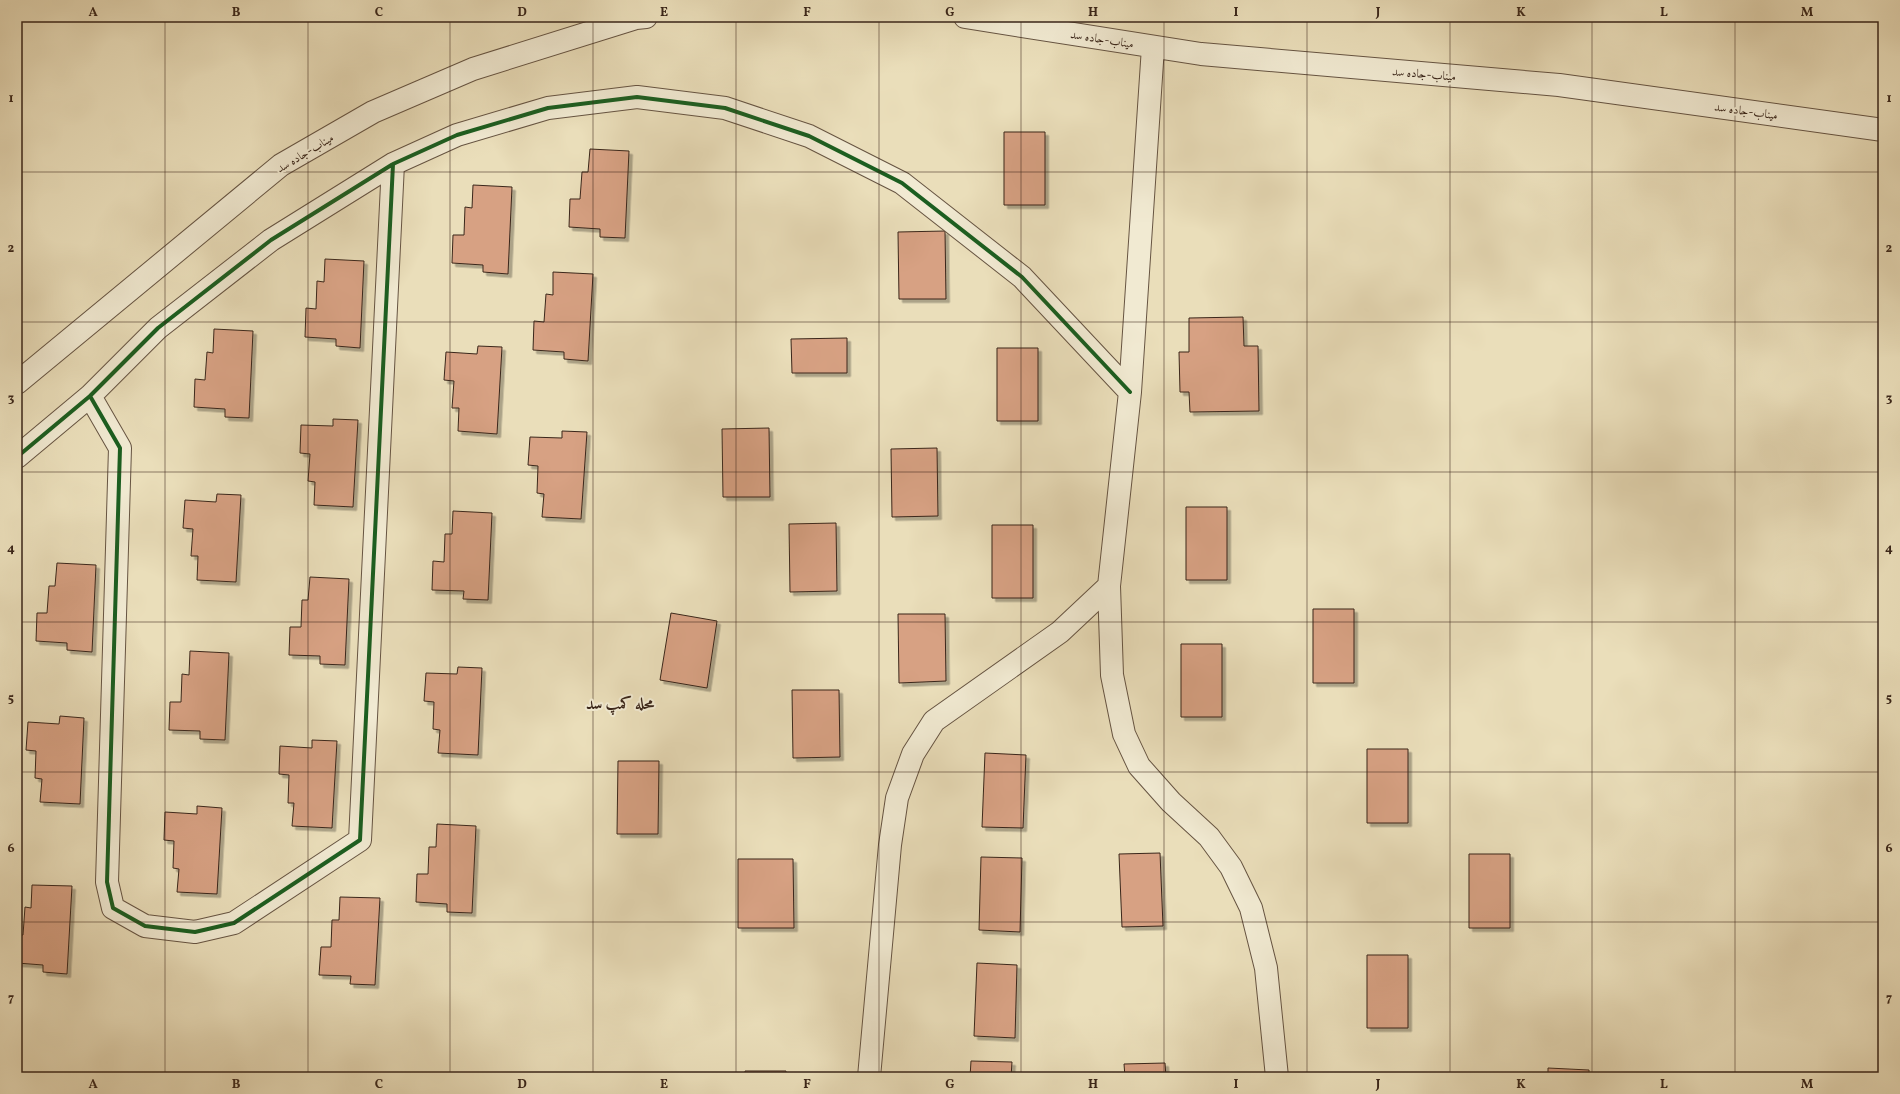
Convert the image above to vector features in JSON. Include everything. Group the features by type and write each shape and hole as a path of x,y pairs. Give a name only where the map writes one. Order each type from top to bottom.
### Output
{"street":[{"name":"میناب-جاده سد","path":"17,383 288,161 373,112 474,69 639,17"},
{"name":"میناب-جاده سد","path":"966,17 1201,54 1559,85 1883,130"},
{"path":"1153,47 1130,392 1109,586 1112,676 1124,734 1139,766 1171,802 1209,837 1231,867 1251,908 1266,968 1278,1077"},
{"path":"17,457 90,396 158,328 271,240 393,164 457,135 548,108 637,98 726,108 809,136 902,183 1022,277 1130,392"},
{"path":"90,396 120,448 107,882 113,908 145,926 195,932 234,922 360,840 393,164"},
{"path":"869,1077 890,845 897,798 913,754 934,721 1060,632 1109,586"}],"building":[{"path":"1004,132 1045,132 1045,205 1004,205"},
{"path":"590,149 629,151 625,238 600,237 600,229 569,227 570,199 580,199 582,172 588,172"},
{"path":"473,185 512,187 508,274 483,272 483,265 452,263 453,235 464,235 465,207 472,208"},
{"path":"945,231 946,299 899,299 898,232"},
{"path":"325,259 364,261 360,348 336,346 336,339 305,337 306,308 316,309 317,281 324,282"},
{"path":"553,272 593,274 588,361 564,359 564,352 533,350 534,321 544,322 546,294 553,295"},
{"path":"1243,317 1244,346 1258,346 1259,411 1190,412 1189,392 1180,392 1179,352 1189,352 1189,318"},
{"path":"214,329 253,331 249,418 225,417 225,409 194,407 195,379 205,380 207,352 213,353"},
{"path":"847,338 847,373 792,373 791,339"},
{"path":"478,346 502,347 497,434 458,431 459,408 452,408 454,381 444,380 446,352 477,354"},
{"path":"997,348 1038,348 1038,421 997,421"},
{"path":"333,419 358,420 353,507 314,505 315,482 308,481 310,454 300,453 301,425 333,426"},
{"path":"769,428 770,497 723,497 722,429"},
{"path":"562,431 587,432 581,519 542,517 544,494 537,493 538,466 528,465 530,437 562,438"},
{"path":"937,448 938,516 892,517 891,449"},
{"path":"217,494 241,495 236,582 197,580 198,556 191,556 193,529 183,528 185,500 216,502"},
{"path":"1186,507 1227,507 1227,580 1186,580"},
{"path":"453,511 492,513 488,600 463,599 464,591 432,590 433,561 444,562 445,534 452,534"},
{"path":"836,523 837,591 790,592 789,524"},
{"path":"992,525 1033,525 1033,598 992,598"},
{"path":"57,563 96,565 92,652 67,650 67,643 36,641 37,613 47,613 49,586 55,586"},
{"path":"310,577 349,579 345,665 320,664 320,656 289,655 290,627 301,627 302,600 308,600"},
{"path":"1313,609 1354,609 1354,683 1313,683"},
{"path":"671,613 717,621 707,688 660,680"},
{"path":"898,614 945,614 946,681 899,683"},
{"path":"1181,644 1222,644 1222,717 1181,717"},
{"path":"190,651 229,653 225,740 200,739 200,731 169,730 170,702 181,702 182,674 189,675"},
{"path":"458,667 482,668 478,755 438,753 440,730 433,729 434,702 424,701 426,673 457,674"},
{"path":"792,690 839,690 840,757 793,758"},
{"path":"60,716 84,718 80,804 40,802 42,779 35,778 36,751 26,750 28,722 59,724"},
{"path":"312,740 337,741 332,828 292,826 294,803 288,803 289,775 279,774 280,746 312,748"},
{"path":"1367,749 1408,749 1408,823 1367,823"},
{"path":"985,753 1026,755 1023,828 982,827"},
{"path":"618,761 659,761 658,834 617,834"},
{"path":"197,806 222,808 217,894 177,892 179,869 173,868 174,841 164,840 165,812 197,814"},
{"path":"437,824 476,826 472,913 447,912 447,904 416,902 417,874 428,874 429,847 436,847"},
{"path":"1160,853 1163,926 1122,927 1119,854"},
{"path":"1469,854 1510,854 1510,928 1469,928"},
{"path":"981,857 1022,858 1020,932 979,930"},
{"path":"738,859 793,859 794,928 738,928"},
{"path":"32,885 72,886 67,974 43,972 43,965 17,963 17,935 23,935 25,907 31,908"},
{"path":"340,897 380,898 375,985 350,984 351,976 319,975 321,947 331,947 332,920 339,920"},
{"path":"1367,955 1408,955 1408,1028 1367,1028"},
{"path":"977,963 1017,965 1015,1038 974,1036"},
{"path":"971,1061 1012,1062 1011,1077 970,1077"},
{"path":"1165,1063 1166,1077 1125,1077 1124,1064"},
{"path":"1548,1068 1589,1070 1589,1077 1548,1077"},
{"path":"745,1071 786,1071 786,1077 745,1077"}],"cycle path":[{"path":"17,457 90,396 158,328 271,240 393,164 457,135 548,108 637,97 725,108 809,136 902,183 1022,277 1130,392"},
{"path":"90,396 120,448 107,882 113,908 145,926 195,932 234,923 360,840 393,164"}],"district":[{"name":"محله کمپ سد","path":"620,703"}]}
